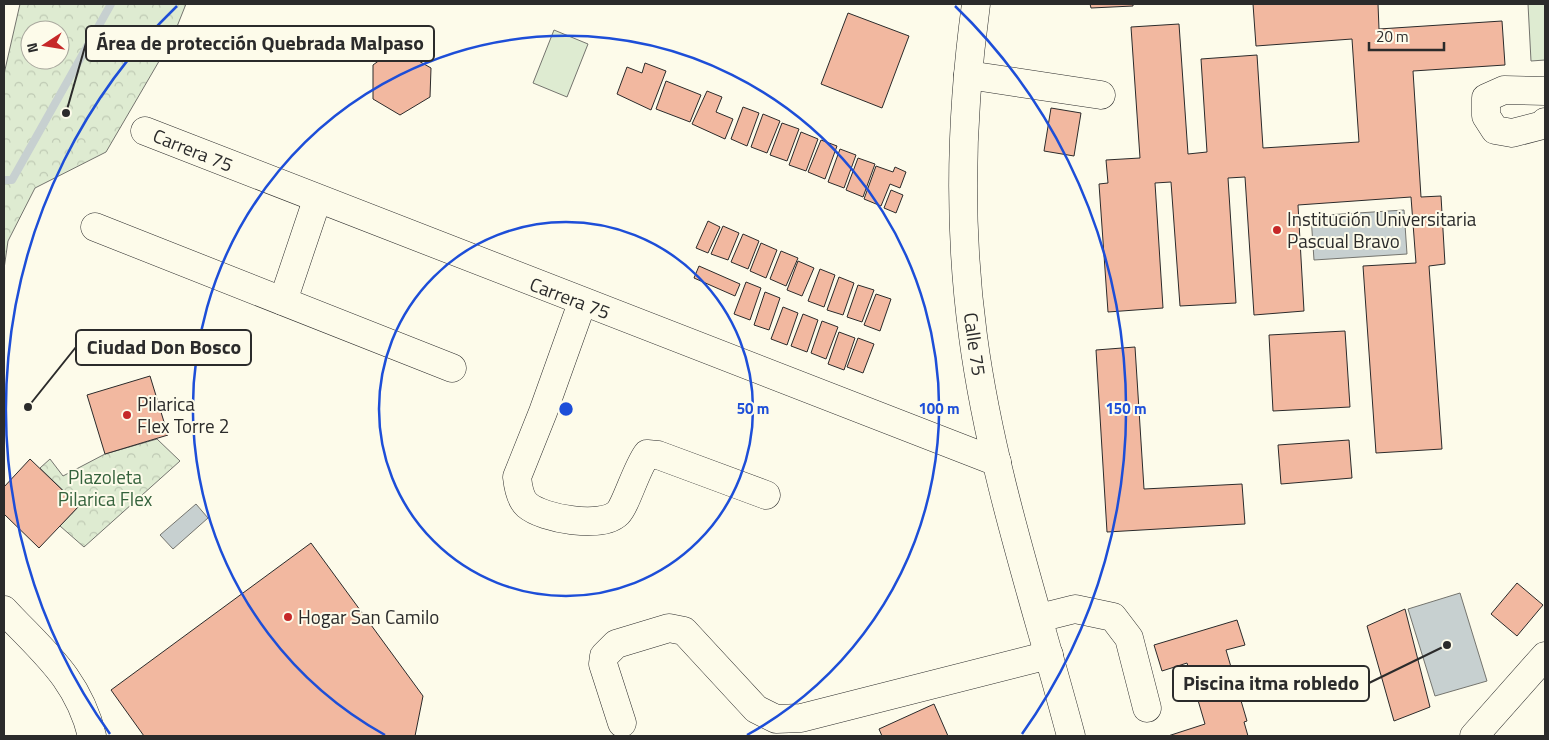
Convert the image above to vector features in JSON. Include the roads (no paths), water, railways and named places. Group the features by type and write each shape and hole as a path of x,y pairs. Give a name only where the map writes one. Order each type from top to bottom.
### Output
{"street":[{"name":"Calle 75","path":"976,4 968,75 963,178 968,284 974,345 997,462 1069,735"},
{"path":"968,75 1101,95"},
{"path":"1545,91 1504,90 1486,98 1486,116 1495,130 1512,133 1543,126 1545,122"},
{"name":"Carrera 75","path":"145,131 582,303 997,462"},
{"path":"282,301 318,200"},
{"path":"95,227 452,368"},
{"path":"582,303 543,412 517,477 518,488 526,505 551,517 588,521 607,519 619,513 639,465 647,454 658,454 766,495"},
{"path":"1039,618 1075,609 1112,617 1129,638 1147,708"},
{"path":"4,610 75,688 83,705 92,736"},
{"path":"622,724 603,664 604,656 616,644 670,628 684,631 756,709 776,718 801,718 1049,655"},
{"path":"1474,736 1545,656"}],"waterway":[{"path":"4,180 12,180 111,4"}],"place":[{"name":"Área de protección Quebrada Malpaso","path":"66,113"},
{"name":"Institución Universitaria Pascual Bravo","path":"1277,230"},
{"name":"Ciudad Don Bosco","path":"28,407"},
{"name":"Pilarica Flex Torre 2","path":"127,415"},
{"name":"Hogar San Camilo","path":"288,617"},
{"name":"Piscina itma robledo","path":"1447,645"}],"park label":[{"name":"Plazoleta Pilarica Flex","path":"105,488"}]}
